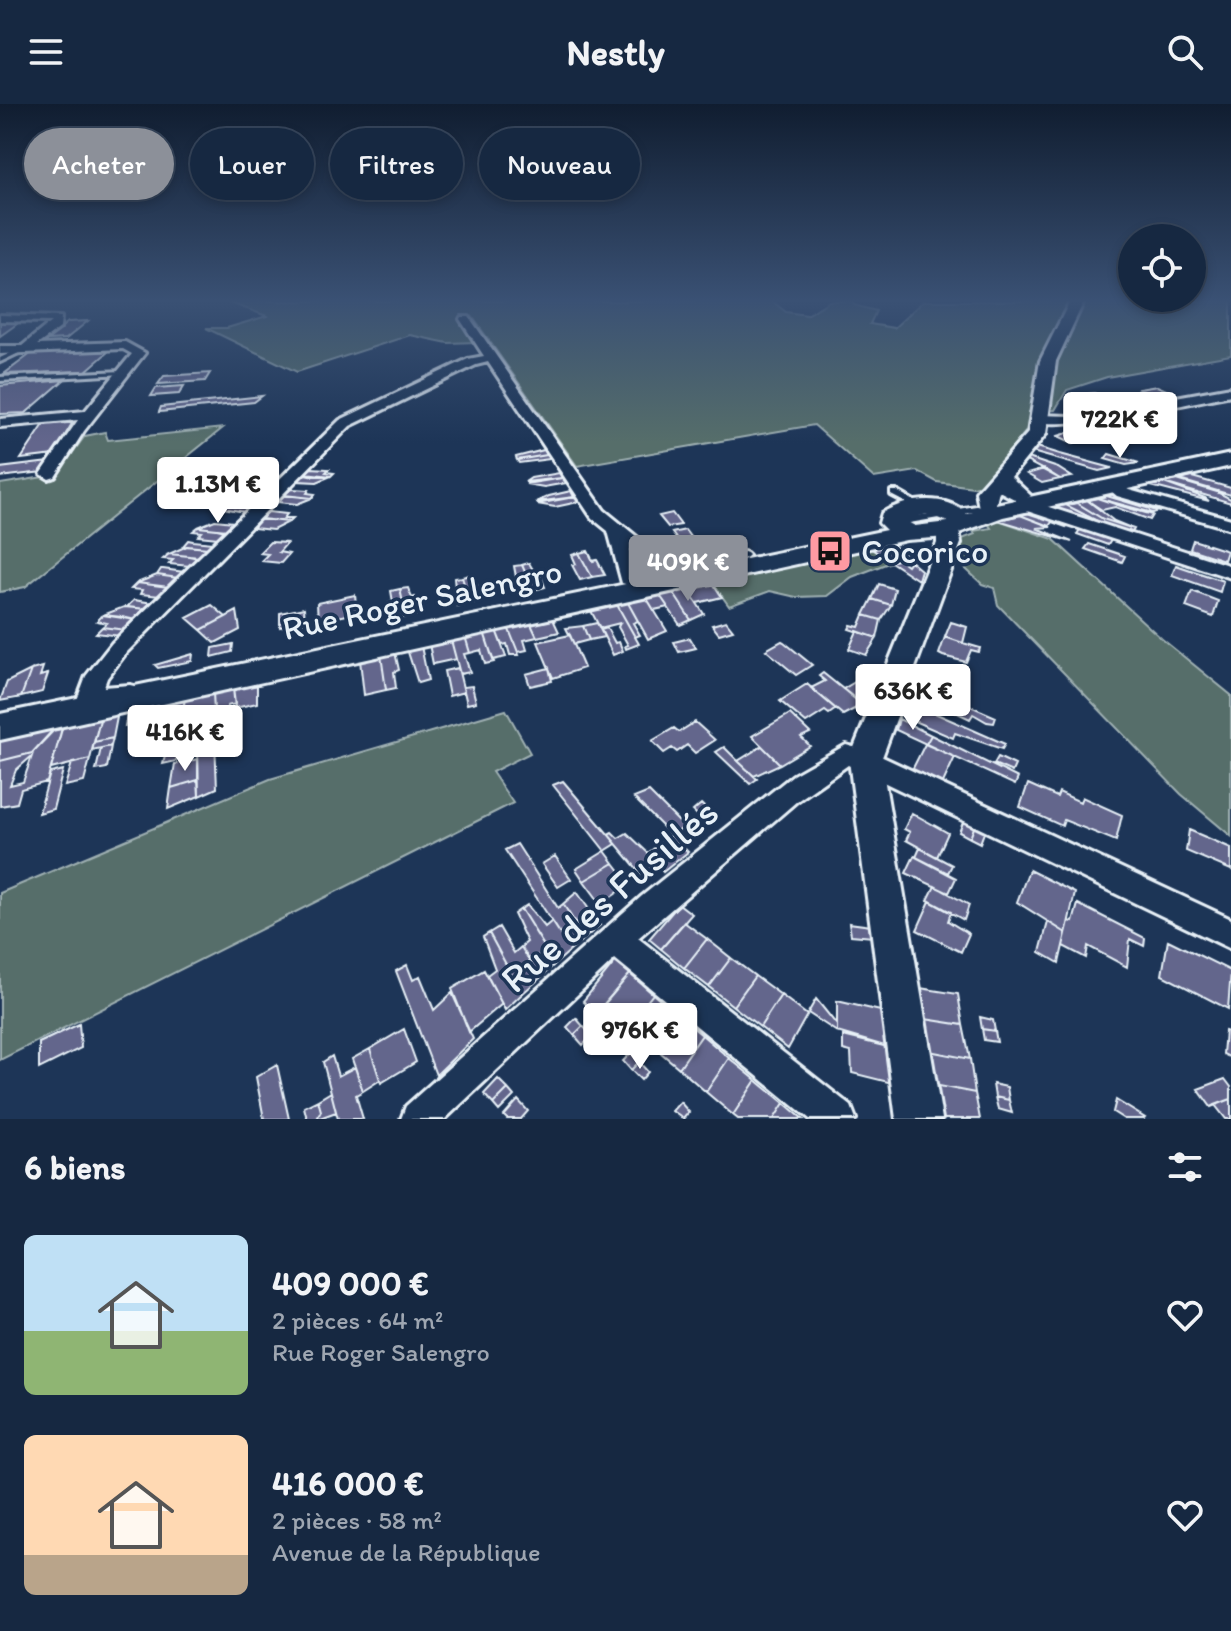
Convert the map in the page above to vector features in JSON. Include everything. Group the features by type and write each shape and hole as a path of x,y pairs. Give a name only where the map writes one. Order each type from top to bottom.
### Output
{"main road":[{"name":"Rue Roger Salengro","path":"237,670 629,579 744,555 929,524 987,503 1113,486 1231,456"},
{"name":"Rue Roger Salengro","path":"237,670 929,524 1024,500 1231,456"},
{"path":"0,713 88,700 237,670"},
{"path":"0,727 88,700"}],"street":[{"path":"0,350 39,348"},
{"path":"49,474 78,429 138,357 135,348"},
{"path":"485,348 598,514 616,532 667,571"},
{"path":"987,503 987,492 1037,434 1048,361 1054,348"},
{"path":"88,700 97,676 119,648 345,423 472,362 492,358"},
{"path":"1038,419 1071,420 1231,391"},
{"path":"0,423 92,415"},
{"path":"1001,477 1002,484 1024,500 1231,572"},
{"path":"1113,486 1123,493 1231,524"},
{"path":"919,1119 865,760 929,524"},
{"path":"616,532 629,579"},
{"name":"Rue des Fusillés","path":"419,1119 615,939 830,763 846,755 865,760"},
{"path":"865,760 1231,934"},
{"path":"615,939 838,1119"}],"lane":[{"path":"0,360 23,349"},
{"path":"0,379 122,373"},
{"path":"929,524 1231,456"},
{"path":"0,720 732,563 744,555"}],"green space":[{"path":"248,348 369,348 297,372"},
{"path":"495,348 1231,348 1231,355 1107,377 1067,390 1055,410 1029,412 1027,430 982,485 973,487 937,482 917,471 874,478 814,425 577,466"},
{"path":"223,428 25,587 0,592 0,484 56,475 85,436 105,432 108,440"},
{"path":"998,520 1053,539 1162,639 1231,695 1231,836 1181,794 998,605 994,588 982,584 953,557 962,539 975,534 973,531 991,528 989,525"},
{"path":"869,547 891,562 852,577 827,596 796,597 770,591 729,606 712,582"},
{"path":"506,710 530,753 492,772 513,803 0,1060 0,893 270,779"}],"building":[{"path":"109,351 86,371 4,374 32,353"},
{"path":"210,373 205,381 158,384 164,376"},
{"path":"64,380 26,413 0,414 0,386"},
{"path":"184,386 179,394 151,396 156,388"},
{"path":"1157,386 1171,392 1153,396 1139,389"},
{"path":"1137,392 1149,397 1130,401 1116,394"},
{"path":"1094,393 1108,400 1087,403 1074,396"},
{"path":"262,396 254,402 159,412 161,407"},
{"path":"74,420 54,455 21,459 45,423"},
{"path":"1077,430 1092,437 1073,443 1058,436"},
{"path":"1037,447 1112,468 1099,471 1032,452"},
{"path":"544,450 547,455 517,460 516,457"},
{"path":"1109,454 1139,463 1126,465 1105,459"},
{"path":"547,455 550,459 519,463 517,460"},
{"path":"1028,458 1058,468 1072,477 1060,479 1026,461"},
{"path":"49,462 43,472 0,477 0,468"},
{"path":"311,468 329,469 326,472 334,473 331,476 305,473"},
{"path":"1044,469 1060,479 1042,483 1027,474"},
{"path":"559,473 562,478 525,482 531,478"},
{"path":"305,474 331,476 317,482 298,481"},
{"path":"262,475 280,476 274,483 247,480"},
{"path":"1192,477 1231,488 1231,495 1180,480"},
{"path":"562,478 566,483 544,487 526,484"},
{"path":"247,480 274,483 267,489 249,487 251,485 243,484"},
{"path":"1177,480 1217,492 1231,499 1231,503 1164,483"},
{"path":"1164,483 1205,498 1209,501 1151,486"},
{"path":"291,489 309,490 307,493 315,494 312,498 284,495"},
{"path":"571,491 574,497 536,502 549,496"},
{"path":"1119,493 1161,508 1160,512 1107,496"},
{"path":"284,495 312,498 297,504 277,502"},
{"path":"240,496 258,498 251,505 224,503"},
{"path":"1107,496 1159,511 1153,513 1097,498"},
{"path":"574,497 578,502 555,507 537,504"},
{"path":"1097,498 1153,515 1150,520 1115,507 1102,510 1087,500"},
{"path":"1087,500 1114,521 1131,528 1103,519 1077,503"},
{"path":"224,503 251,505 244,512 218,507"},
{"path":"1077,503 1103,519 1134,529 1130,536 1097,525 1099,522 1066,505"},
{"path":"1066,505 1099,522 1097,525 1051,508"},
{"path":"268,512 287,514 284,518 293,518 289,522 261,519"},
{"path":"1033,512 1068,523 1066,527 1052,522 1049,526 1020,515"},
{"path":"672,513 681,525 668,527 659,516"},
{"path":"1020,515 1051,527 1036,528 1072,542 998,520"},
{"path":"261,519 289,522 273,530 253,528"},
{"path":"215,520 234,522 227,530 198,527"},
{"path":"198,527 225,531 218,538 198,536 202,532 193,531"},
{"path":"1082,527 1113,537 1108,545 1077,534"},
{"path":"685,530 694,542 681,545 672,533"},
{"path":"188,540 213,543 208,548 183,546"},
{"path":"1193,540 1227,551 1224,560 1190,549"},
{"path":"270,542 287,543 279,552 289,554 281,563 261,561 268,554 259,553"},
{"path":"891,543 906,556 891,562 869,547"},
{"path":"1089,544 1125,556 1122,562 1085,549"},
{"path":"187,546 208,548 199,557 169,554"},
{"path":"588,551 605,575 592,577 579,553"},
{"path":"579,553 592,577 580,580 572,565 576,564 572,555"},
{"path":"169,554 198,558 190,566 169,564 173,560 163,559"},
{"path":"899,559 907,565 910,561 921,570 918,580 891,562"},
{"path":"529,563 535,573 539,572 545,587 533,590 522,565"},
{"path":"522,565 533,590 519,593 514,566"},
{"path":"1176,565 1223,581 1220,592 1172,575"},
{"path":"161,569 184,572 178,578 157,575"},
{"path":"157,575 178,578 169,587 137,583"},
{"path":"470,575 483,601 470,603 462,577"},
{"path":"462,577 470,603 457,606 454,578"},
{"path":"712,582 722,597 697,603 687,588"},
{"path":"137,583 169,587 160,596 140,594 142,590 131,589"},
{"path":"879,584 895,589 891,605 872,599"},
{"path":"408,588 412,598 415,597 419,614 406,617 400,589"},
{"path":"687,588 704,614 691,620 672,591"},
{"path":"400,589 406,617 392,620 389,603 393,602 391,591"},
{"path":"672,591 691,620 680,625 659,594"},
{"path":"1192,591 1218,601 1213,617 1186,607"},
{"path":"659,594 668,607 654,610 646,597"},
{"path":"355,595 357,613 318,621 317,603"},
{"path":"646,597 667,631 648,639 627,601"},
{"path":"872,599 891,605 881,620 864,615"},
{"path":"134,600 153,603 147,609 127,607"},
{"path":"627,601 638,621 633,623 640,635 635,637 616,603"},
{"path":"616,603 639,644 626,649 628,645 618,627 620,623 600,628 590,609"},
{"path":"212,605 226,617 201,630 187,618"},
{"path":"124,607 147,609 136,620 103,615"},
{"path":"304,608 305,622 280,627 280,613"},
{"path":"237,611 240,630 215,643 201,630"},
{"path":"103,615 136,620 126,630 102,627 107,623 97,621"},
{"path":"864,615 881,620 877,638 849,629 851,625 859,627"},
{"path":"552,617 559,632 537,637 530,622"},
{"path":"726,621 733,630 719,634 712,625"},
{"path":"530,622 537,637 524,640 527,650 518,652 508,627"},
{"path":"951,622 967,627 963,643 945,637"},
{"path":"597,623 604,637 589,640 583,626"},
{"path":"583,626 589,640 574,644 566,628"},
{"path":"102,627 126,630 120,636 96,633"},
{"path":"508,627 519,655 510,655 507,644 502,645 496,630"},
{"path":"607,628 623,651 613,655 601,630"},
{"path":"496,630 506,657 493,660 484,632"},
{"path":"857,631 877,638 866,655 849,649"},
{"path":"484,632 494,662 485,664 481,650 470,653 465,636"},
{"path":"570,635 584,668 553,678 538,642"},
{"path":"465,636 470,653 464,654 470,672 460,674 451,640"},
{"path":"945,637 980,648 979,652 971,650 966,662 943,656 939,654"},
{"path":"690,638 696,648 679,652 674,642"},
{"path":"451,640 456,659 433,664 429,644"},
{"path":"782,641 812,665 796,675 766,650"},
{"path":"233,644 232,652 212,657 213,648"},
{"path":"421,646 428,680 418,683 407,649"},
{"path":"395,652 399,670 394,672 396,688 386,690 381,655"},
{"path":"193,654 192,661 158,668 155,665"},
{"path":"381,655 386,690 364,695 360,660"},
{"path":"43,667 40,676 48,674 42,692 21,697 31,670"},
{"path":"458,668 464,692 449,696 444,671"},
{"path":"549,668 552,681 530,686 526,674"},
{"path":"31,670 21,697 0,701 7,682"},
{"path":"823,673 862,705 843,715 811,688 825,681 819,676"},
{"path":"860,679 872,689 856,699 843,689"},
{"path":"911,680 996,717 994,723 973,714 970,719 926,698 923,702 907,695"},
{"path":"257,683 257,703 235,708 233,688"},
{"path":"807,684 836,709 829,714 825,711 806,723 780,701"},
{"path":"472,686 476,702 467,704 463,687"},
{"path":"233,688 235,704 227,706 228,726 215,730 213,692"},
{"path":"213,692 215,734 202,737 201,714 182,718 185,698"},
{"path":"185,698 177,749 166,752 173,701"},
{"path":"905,700 1005,744 1002,749 955,733 953,738 900,715"},
{"path":"170,701 163,742 143,747 151,705"},
{"path":"151,705 148,720 125,726 128,710"},
{"path":"118,712 113,738 94,742 101,716"},
{"path":"790,714 810,733 801,737 810,746 780,764 752,736"},
{"path":"101,716 90,759 51,769 63,724"},
{"path":"899,719 931,735 926,744 896,730"},
{"path":"695,722 715,740 695,753 687,745 677,752 672,748 664,753 652,741 674,728 679,732"},
{"path":"56,728 32,753 0,761 0,741"},
{"path":"62,729 47,782 21,789 17,803 0,806 0,761 32,753 52,731","holes":["32,756 23,782 10,785 16,770"]},
{"path":"931,735 1018,778 1015,785 926,744"},
{"path":"113,738 111,746 92,750 94,742"},
{"path":"215,741 217,788 199,796 198,746"},
{"path":"925,744 955,757 942,785 912,770"},
{"path":"111,746 107,768 96,770 101,748"},
{"path":"762,746 780,764 754,776 738,761"},
{"path":"724,747 757,779 750,784 716,752"},
{"path":"177,749 176,761 163,764 166,752"},
{"path":"998,757 1015,765 1012,772 994,764"},
{"path":"90,759 84,782 65,786 72,763"},
{"path":"198,759 198,780 171,788 175,764"},
{"path":"63,770 53,809 39,813 50,773"},
{"path":"198,780 199,796 168,809 171,788"},
{"path":"563,781 616,844 605,851 553,785"},
{"path":"1028,784 1057,797 1059,792 1080,802 1082,797 1122,815 1116,841 1064,820 1062,826 1020,807"},
{"path":"649,792 684,827 672,836 634,798"},
{"path":"701,804 713,816 705,822 693,811"},
{"path":"912,813 948,833 937,857 906,840 910,832 904,829"},
{"path":"964,820 975,825 970,838 959,832"},
{"path":"975,825 985,830 980,843 970,838"},
{"path":"1189,830 1231,848 1231,870 1186,851"},
{"path":"612,832 618,838 627,833 648,853 671,835 688,852 663,872 658,866 643,876 608,834"},
{"path":"517,844 558,908 563,904 585,938 571,950 505,850"},
{"path":"920,848 952,865 948,873 916,857"},
{"path":"605,851 614,863 584,881 576,869"},
{"path":"555,856 571,879 558,887 542,864"},
{"path":"914,856 956,878 949,893 906,873"},
{"path":"614,863 630,884 601,904 584,881"},
{"path":"1029,870 1075,893 1066,933 1017,902"},
{"path":"935,886 969,905 964,920 928,900"},
{"path":"577,892 600,925 585,938 563,904"},
{"path":"930,901 951,912 948,921 969,934 961,952 917,930"},
{"path":"679,904 692,914 661,949 649,939"},
{"path":"1078,904 1145,938 1144,946 1130,939 1127,967 1088,946 1086,958 1063,946 1069,921 1073,922"},
{"path":"527,905 545,927 552,921 571,950 555,964 521,909"},
{"path":"521,909 546,949 534,959 528,958 521,947 527,942 514,914"},
{"path":"684,922 707,939 684,968 661,949"},
{"path":"1048,922 1066,933 1059,963 1040,952"},
{"path":"849,923 871,926 873,937 851,935"},
{"path":"499,927 514,953 521,947 540,978 522,994 489,933"},
{"path":"489,933 522,994 505,1010 487,975 495,969 483,937"},
{"path":"707,939 731,958 709,987 684,968"},
{"path":"1168,940 1231,971 1228,1009 1162,975"},
{"path":"546,949 555,964 540,978 528,958 534,959"},
{"path":"731,958 755,976 733,1006 709,987"},
{"path":"615,962 630,974 596,1014 583,1001"},
{"path":"407,965 413,980 420,976 434,1010 452,993 473,1039 436,1075 396,971"},
{"path":"484,970 502,1004 469,1032 452,989"},
{"path":"630,974 653,994 629,1025 604,1004"},
{"path":"755,976 781,995 760,1027 733,1006"},
{"path":"920,988 958,994 963,1025 925,1019"},
{"path":"653,994 677,1015 653,1046 629,1025"},
{"path":"781,995 807,1015 788,1049 760,1027"},
{"path":"816,999 837,1025 837,1032 808,1013"},
{"path":"837,1001 885,1012 888,1047 837,1032"},
{"path":"677,1015 702,1035 679,1068 653,1046"},
{"path":"980,1017 993,1020 995,1031 982,1029"},
{"path":"576,1018 583,1026 574,1035 567,1027"},
{"path":"925,1019 963,1025 970,1059 929,1051"},
{"path":"79,1024 81,1048 39,1069 39,1043"},
{"path":"583,1026 592,1036 583,1045 574,1035"},
{"path":"404,1029 416,1062 381,1083 370,1049"},
{"path":"982,1029 995,1031 997,1042 984,1040"},
{"path":"1225,1031 1231,1033 1231,1058 1223,1054"},
{"path":"702,1035 729,1058 706,1092 679,1068"},
{"path":"843,1036 888,1047 892,1083 852,1073 851,1052 843,1050"},
{"path":"370,1049 380,1080 363,1091 352,1059"},
{"path":"929,1051 970,1059 975,1093 934,1085"},
{"path":"631,1053 639,1062 631,1070 623,1061"},
{"path":"332,1056 338,1076 355,1067 363,1091 356,1095 363,1119 338,1119 323,1062"},
{"path":"729,1058 756,1080 733,1115 706,1092"},
{"path":"639,1062 648,1072 641,1080 631,1070"},
{"path":"277,1065 289,1119 264,1119 256,1077"},
{"path":"498,1079 508,1089 493,1104 484,1094"},
{"path":"1225,1079 1231,1087 1231,1099 1211,1107 1198,1089"},
{"path":"756,1080 784,1103 774,1119 738,1119 733,1115"},
{"path":"993,1084 1007,1087 1009,1100 995,1097"},
{"path":"934,1085 975,1093 980,1119 939,1119"},
{"path":"508,1089 514,1096 499,1111 493,1104"},
{"path":"331,1092 336,1112 317,1119 321,1111 318,1100"},
{"path":"995,1097 1009,1100 1012,1113 998,1109"},
{"path":"1231,1099 1231,1119 1226,1119 1215,1105"},
{"path":"318,1100 321,1111 317,1119 307,1119 304,1107"},
{"path":"518,1100 528,1111 521,1119 507,1119 504,1116"},
{"path":"1116,1100 1145,1118 1124,1119 1113,1112"},
{"path":"680,1102 689,1112 683,1119 672,1111"},
{"path":"784,1103 803,1119 774,1119"}],"place":[{"name":"Cocorico","path":"830,551"}]}
